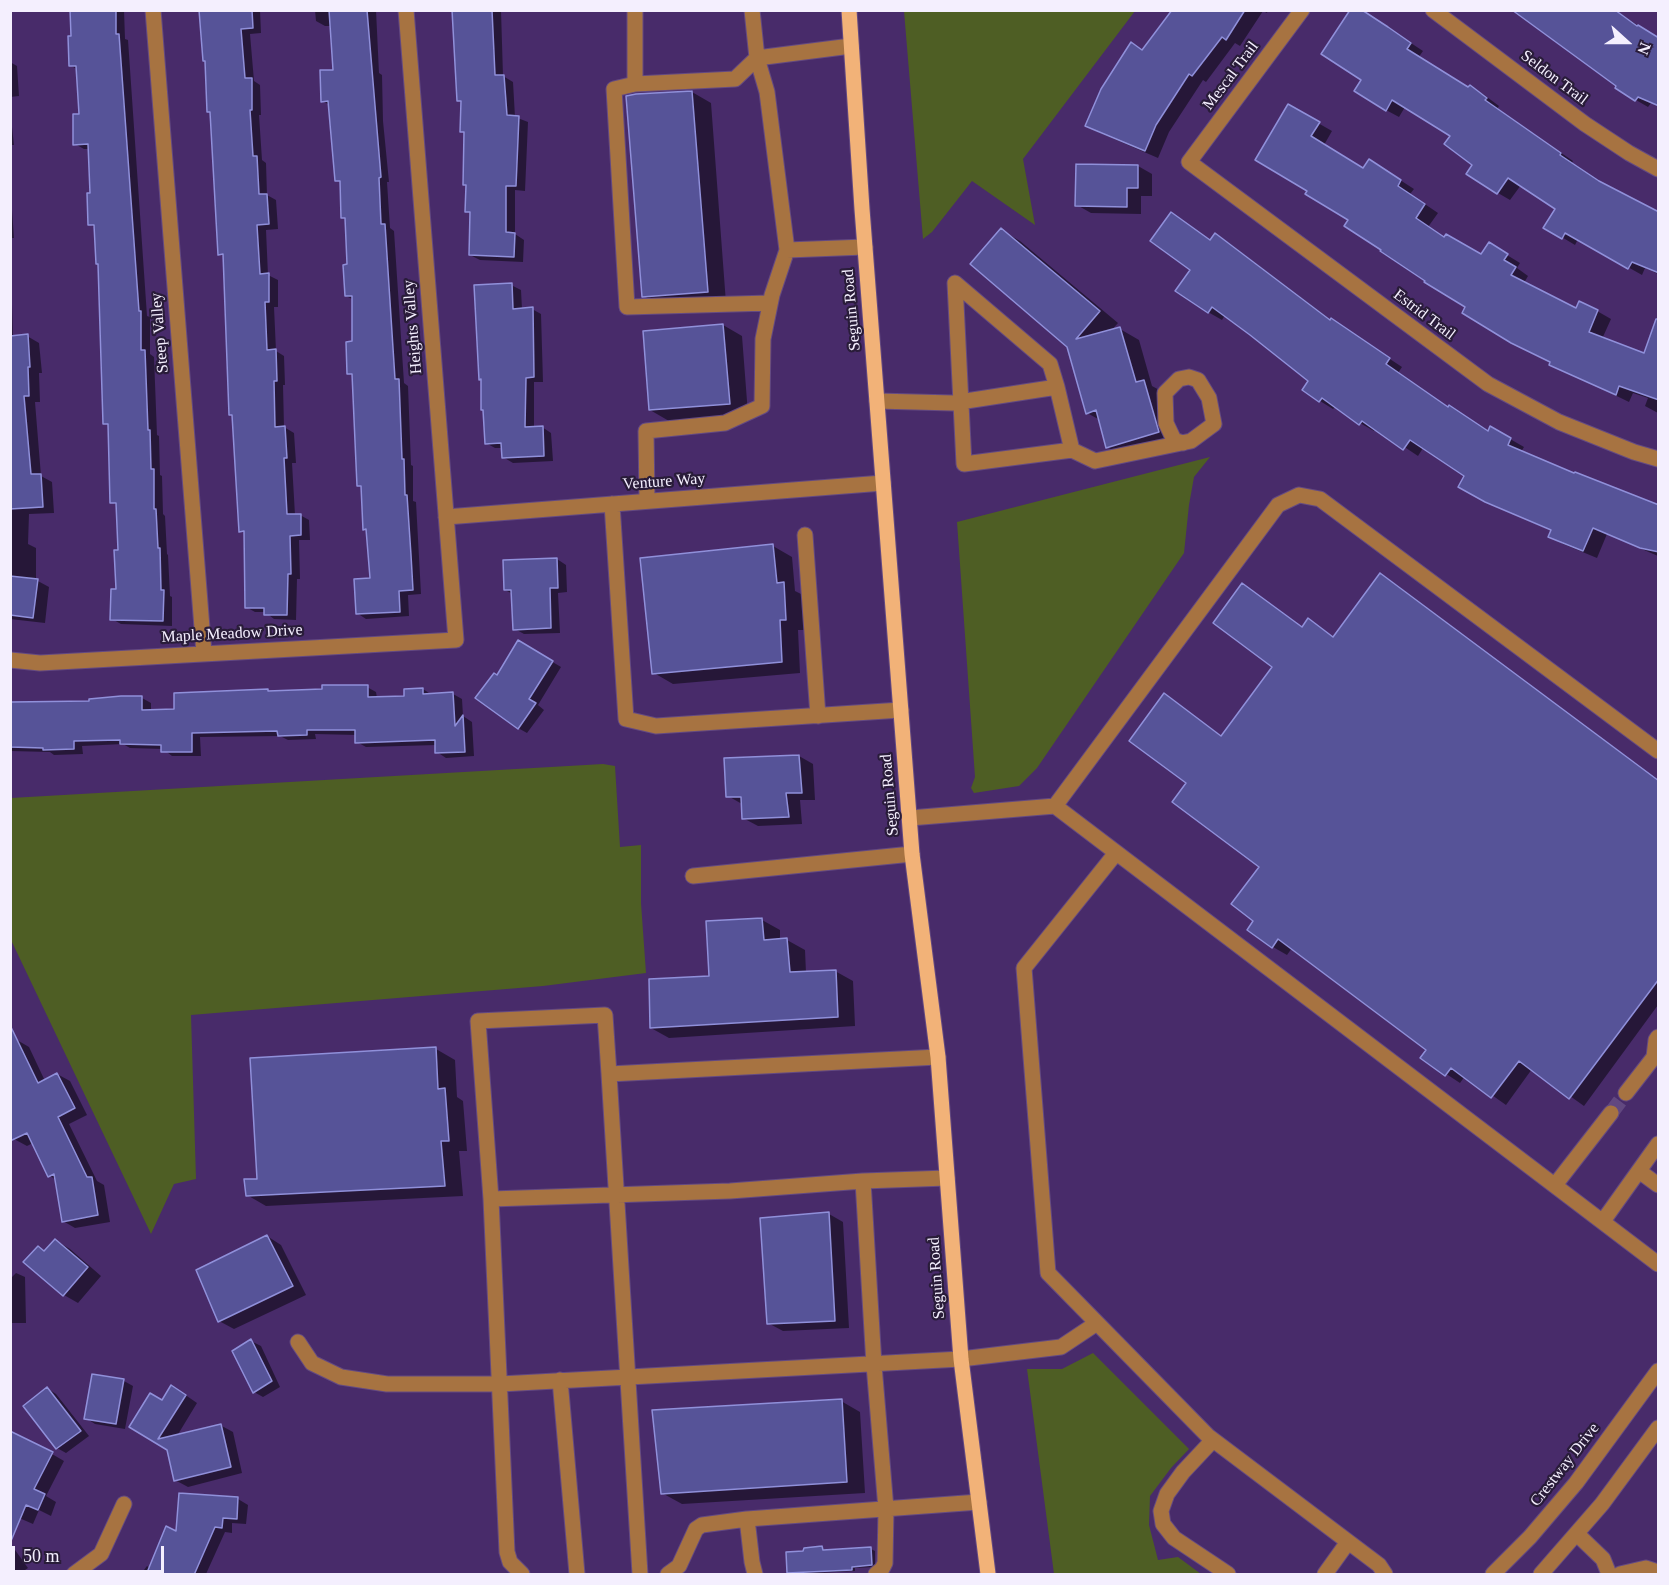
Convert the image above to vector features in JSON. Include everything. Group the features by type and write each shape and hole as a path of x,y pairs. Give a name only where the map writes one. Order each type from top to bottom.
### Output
{"main road":[{"name":"Seguin Road","path":"849,10 912,854 938,1057 961,1359 988,1575"}],"street":[{"name":"Steep Valley","path":"153,10 204,653"},
{"name":"Heights Valley","path":"406,10 456,640"},
{"path":"635,10 635,84"},
{"path":"646,501 646,431 725,423 762,406 763,339 770,303 787,250 767,92 757,58 752,10"},
{"name":"Mescal Trail","path":"1189,162 1302,10"},
{"name":"Seldon Trail","path":"1433,10 1585,124 1629,153 1659,169"},
{"path":"770,303 627,307 614,89 635,84 735,79 757,58 851,46"},
{"name":"Estrid Trail","path":"1189,162 1488,384 1559,422 1634,452 1659,459"},
{"path":"787,250 865,247"},
{"path":"1072,450 1050,364 955,283 964,464 1072,450 1095,461 1183,443"},
{"path":"877,401 960,401 1056,387"},
{"name":"Venture Way","path":"446,517 884,483"},
{"path":"1055,806 1278,505 1299,495 1320,499 1659,752"},
{"path":"612,504 626,719 656,726 901,710"},
{"path":"805,535 818,716"},
{"name":"Maple Meadow Drive","path":"10,660 40,663 456,640"},
{"path":"910,818 1055,806 1659,1264"},
{"path":"1116,853 1024,968 1048,1273 1213,1440 1379,1565 1385,1575"},
{"path":"693,876 912,854"},
{"path":"522,1575 510,1562 507,1552 491,1199 478,1021 605,1015 640,1575"},
{"path":"1626,1093 1656,1056 1656,1040 1659,1037"},
{"path":"609,1074 938,1057"},
{"path":"1555,1185 1611,1113"},
{"path":"1603,1221 1659,1144"},
{"path":"1639,1172 1659,1185"},
{"path":"491,1199 730,1191 863,1181 947,1178"},
{"path":"863,1181 874,1365 886,1509 885,1563 876,1575"},
{"path":"298,1342 312,1363 341,1377 387,1384 500,1383 961,1359 1061,1347 1097,1323"},
{"name":"Crestway Drive","path":"1493,1575 1530,1537 1576,1483 1659,1371"},
{"path":"560,1380 578,1575"},
{"path":"1541,1575 1602,1504 1659,1428"},
{"path":"1213,1440 1167,1494 1161,1511 1163,1524 1174,1538 1228,1575"},
{"path":"668,1575 679,1566 696,1529 702,1525 747,1519 979,1502"},
{"path":"74,1575 101,1554 124,1504"},
{"path":"747,1519 755,1575"},
{"path":"1577,1534 1603,1559 1609,1575"},
{"path":"1325,1575 1348,1542"},
{"path":"1620,1575 1646,1568 1659,1572"}],"green space":[{"path":"904,11 1135,11 1023,159 1035,225 972,181 932,232 923,239"},
{"path":"1210,457 1194,477 1184,553 1037,768 1019,786 974,793 971,788 975,777 957,522"},
{"path":"603,764 615,766 620,847 641,845 641,903 646,973 543,986 191,1015 196,1179 174,1184 151,1234 11,940 11,798"},
{"path":"1093,1353 1189,1449 1150,1496 1149,1525 1158,1560 1178,1557 1201,1574 1054,1574 1027,1369 1062,1369"}],"building":[{"path":"70,10 116,10 116,34 119,34 139,311 141,311 141,350 145,350 148,430 150,430 151,469 154,469 154,509 156,509 158,548 160,548 161,590 164,590 163,621 110,620 111,589 116,589 114,550 118,550 116,503 110,503 108,424 103,424 98,264 96,264 94,225 88,225 87,193 90,193 88,144 73,145 73,114 79,114 76,66 69,66"},
{"path":"199,10 252,10 253,28 241,29 245,78 252,78 252,110 250,110 253,156 257,156 259,194 267,194 269,224 257,225 260,274 269,273 269,302 265,302 267,350 276,349 275,427 285,426 287,514 301,514 301,535 290,536 291,574 288,574 287,615 264,615 264,608 245,608 244,531 239,532 232,415 229,415 223,254 218,255 210,112 207,112 205,61 203,61"},
{"path":"329,10 367,10 381,177 379,178 381,224 385,224 395,379 399,379 402,459 404,459 413,590 399,591 400,612 356,614 354,579 370,578 366,529 363,530 361,486 357,486 352,374 347,374 346,342 352,341 352,296 345,296 343,265 347,264 345,218 341,218 340,181 335,181 328,101 321,102 320,70 333,70"},
{"path":"452,10 492,10 495,75 504,75 507,115 519,116 516,186 506,186 506,232 515,233 514,257 469,255 470,212 465,212 464,132 460,132 461,101 457,101"},
{"path":"1172,10 1245,10 1226,40 1222,37 1192,76 1189,74 1156,125 1145,151 1085,126 1101,89 1131,42 1142,50"},
{"path":"1350,10 1362,10 1388,27 1411,43 1407,49 1468,87 1470,85 1487,98 1485,100 1599,181 1659,212 1659,273 1632,262 1628,269 1565,233 1562,239 1543,228 1555,209 1508,178 1497,194 1466,174 1472,165 1444,144 1450,136 1392,100 1386,111 1354,91 1361,80 1321,54"},
{"path":"1512,10 1615,10 1659,38 1659,106 1638,97 1635,101 1615,88 1616,86"},
{"path":"692,91 708,292 642,297 626,96"},
{"path":"1288,104 1320,122 1311,136 1363,168 1369,159 1401,180 1398,186 1425,204 1416,218 1444,237 1446,234 1481,254 1489,242 1508,254 1504,260 1516,267 1511,275 1576,308 1579,301 1598,310 1589,332 1644,353 1656,319 1659,319 1659,400 1619,386 1616,395 1549,365 1550,362 1511,343 1462,313 1465,307 1424,282 1344,226 1348,220 1305,194 1307,191 1255,160"},
{"path":"1076,164 1138,165 1138,188 1127,188 1127,207 1075,206"},
{"path":"1171,212 1210,240 1215,233 1330,320 1331,318 1390,358 1386,364 1448,407 1449,405 1488,431 1490,426 1511,438 1508,445 1659,505 1659,552 1640,548 1593,528 1583,551 1548,537 1551,530 1485,502 1458,487 1464,476 1410,440 1403,450 1362,421 1359,425 1322,398 1319,402 1302,390 1308,381 1250,335 1212,307 1208,313 1175,291 1190,270 1150,241"},
{"path":"1001,228 1100,311 1076,339 1120,327 1136,382 1144,380 1159,432 1106,448 1096,410 1086,414 1067,347 970,264"},
{"path":"512,283 513,309 533,307 534,377 526,378 525,427 543,426 544,456 502,458 501,443 485,444 474,285"},
{"path":"723,324 730,404 649,410 643,331"},
{"path":"28,334 29,396 24,396 31,474 41,474 43,507 10,509 10,336"},
{"path":"773,544 777,583 784,582 786,620 780,620 782,662 652,674 640,558"},
{"path":"557,558 558,588 550,588 551,628 513,630 511,590 504,590 503,560"},
{"path":"1380,573 1659,781 1659,979 1569,1099 1519,1061 1491,1098 1451,1068 1445,1076 1420,1058 1426,1050 1278,939 1272,948 1247,930 1253,921 1231,904 1259,867 1172,802 1186,783 1129,741 1164,693 1221,736 1272,667 1213,623 1242,583 1302,627 1308,618 1333,637"},
{"path":"10,576 38,579 33,618 10,615"},
{"path":"518,640 553,661 529,699 536,703 518,729 475,698 494,673 497,675"},
{"path":"322,685 368,685 368,697 404,696 404,689 423,688 423,694 453,692 455,726 463,715 465,752 435,753 435,740 355,743 355,730 307,730 307,735 278,736 277,731 192,733 192,752 161,752 161,745 120,744 120,740 74,741 74,749 43,750 43,748 10,747 11,702 89,701 89,699 142,696 142,710 174,709 174,693 322,689"},
{"path":"799,755 802,793 786,793 789,817 742,819 741,797 726,797 724,758"},
{"path":"762,918 764,940 787,938 790,972 836,970 838,1017 650,1028 649,979 709,976 706,921"},
{"path":"10,1025 38,1083 57,1073 75,1108 58,1117 87,1177 92,1177 98,1215 62,1222 54,1174 48,1177 27,1133 10,1141"},
{"path":"436,1047 438,1089 445,1088 449,1141 441,1141 445,1186 246,1196 244,1179 257,1179 250,1058"},
{"path":"829,1212 835,1321 767,1324 760,1218"},
{"path":"267,1235 293,1286 218,1322 196,1270"},
{"path":"55,1239 88,1267 63,1296 23,1262 38,1246 44,1251"},
{"path":"251,1339 272,1381 253,1393 232,1351"},
{"path":"92,1374 124,1379 116,1424 84,1419"},
{"path":"171,1385 186,1395 158,1439 221,1424 231,1467 174,1481 167,1450 129,1427 150,1393 162,1400"},
{"path":"47,1387 81,1431 56,1449 23,1406"},
{"path":"842,1399 847,1482 661,1494 652,1410"},
{"path":"10,1431 53,1452 34,1489 45,1494 38,1510 26,1505 11,1541"},
{"path":"179,1493 238,1497 237,1519 223,1518 222,1528 215,1527 194,1575 146,1575 166,1526 176,1531"},
{"path":"822,1546 823,1550 871,1547 872,1565 852,1567 852,1570 787,1573 786,1552 803,1551 804,1548"}],"tunnel":[{"path":"1611,1113 1626,1093"}]}
